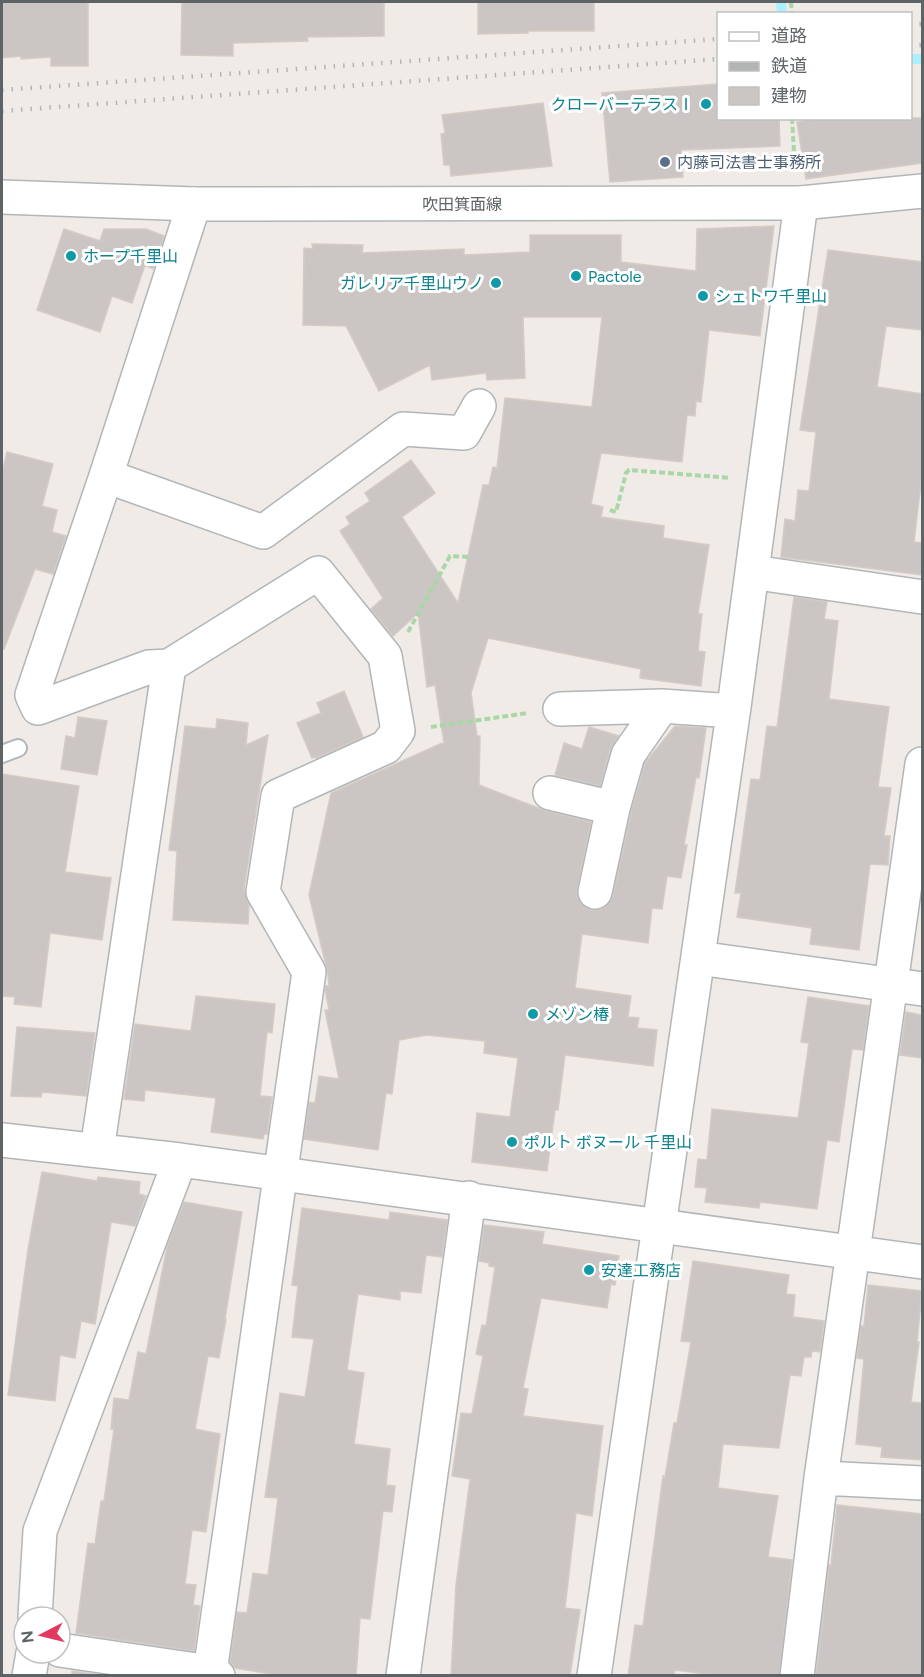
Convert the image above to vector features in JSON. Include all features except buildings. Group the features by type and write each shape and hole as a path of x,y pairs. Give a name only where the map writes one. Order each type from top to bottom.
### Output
{"street":[{"name":"吹田箕面線","path":"2,197 194,204 801,203 922,191"},
{"path":"594,1676 734,706 801,203"},
{"path":"72,1652 211,1674 309,972 263,892 278,795 386,747 398,731 385,656 318,573 169,666 149,667 38,708 32,695 194,204"},
{"path":"106,476 263,532 403,429 465,433 479,406"},
{"path":"752,572 922,597"},
{"path":"97,1150 169,666"},
{"path":"560,709 662,706 719,710 734,706"},
{"path":"595,892 613,808 628,755 662,706"},
{"path":"797,1676 821,1478 854,1252 907,987 922,764"},
{"path":"550,793 613,808"},
{"path":"698,958 907,987"},
{"path":"2,1140 281,1173 922,1262"},
{"path":"37,1605 40,1531 180,1160"},
{"path":"403,1676 469,1198"},
{"path":"821,1478 922,1483"}],"lane":[{"path":"2,754 18,748"}],"path":[{"path":"792,120 794,141"},
{"path":"610,510 616,512 624,479 629,470 739,479"},
{"path":"385,656 410,629 450,556 470,556"},
{"path":"398,731 560,709"}],"waterway":[{"path":"781,2 782,12"},
{"path":"912,59 922,59"}],"railway":[{"path":"912,25 922,24"},
{"path":"2,90 717,39"},
{"path":"912,46 922,45"},
{"path":"2,111 717,59"}],"place":[{"name":"クローバーテラスⅠ","path":"706,104"},
{"name":"内藤司法書士事務所","path":"665,162"},
{"name":"ホープ千里山","path":"71,256"},
{"name":"Pactole","path":"576,276"},
{"name":"ガレリア千里山ウノ","path":"496,283"},
{"name":"シェトワ千里山","path":"703,296"},
{"name":"メゾン椿","path":"533,1014"},
{"name":"ポルト ボヌール 千里山","path":"512,1142"},
{"name":"安達工務店","path":"589,1270"}]}
